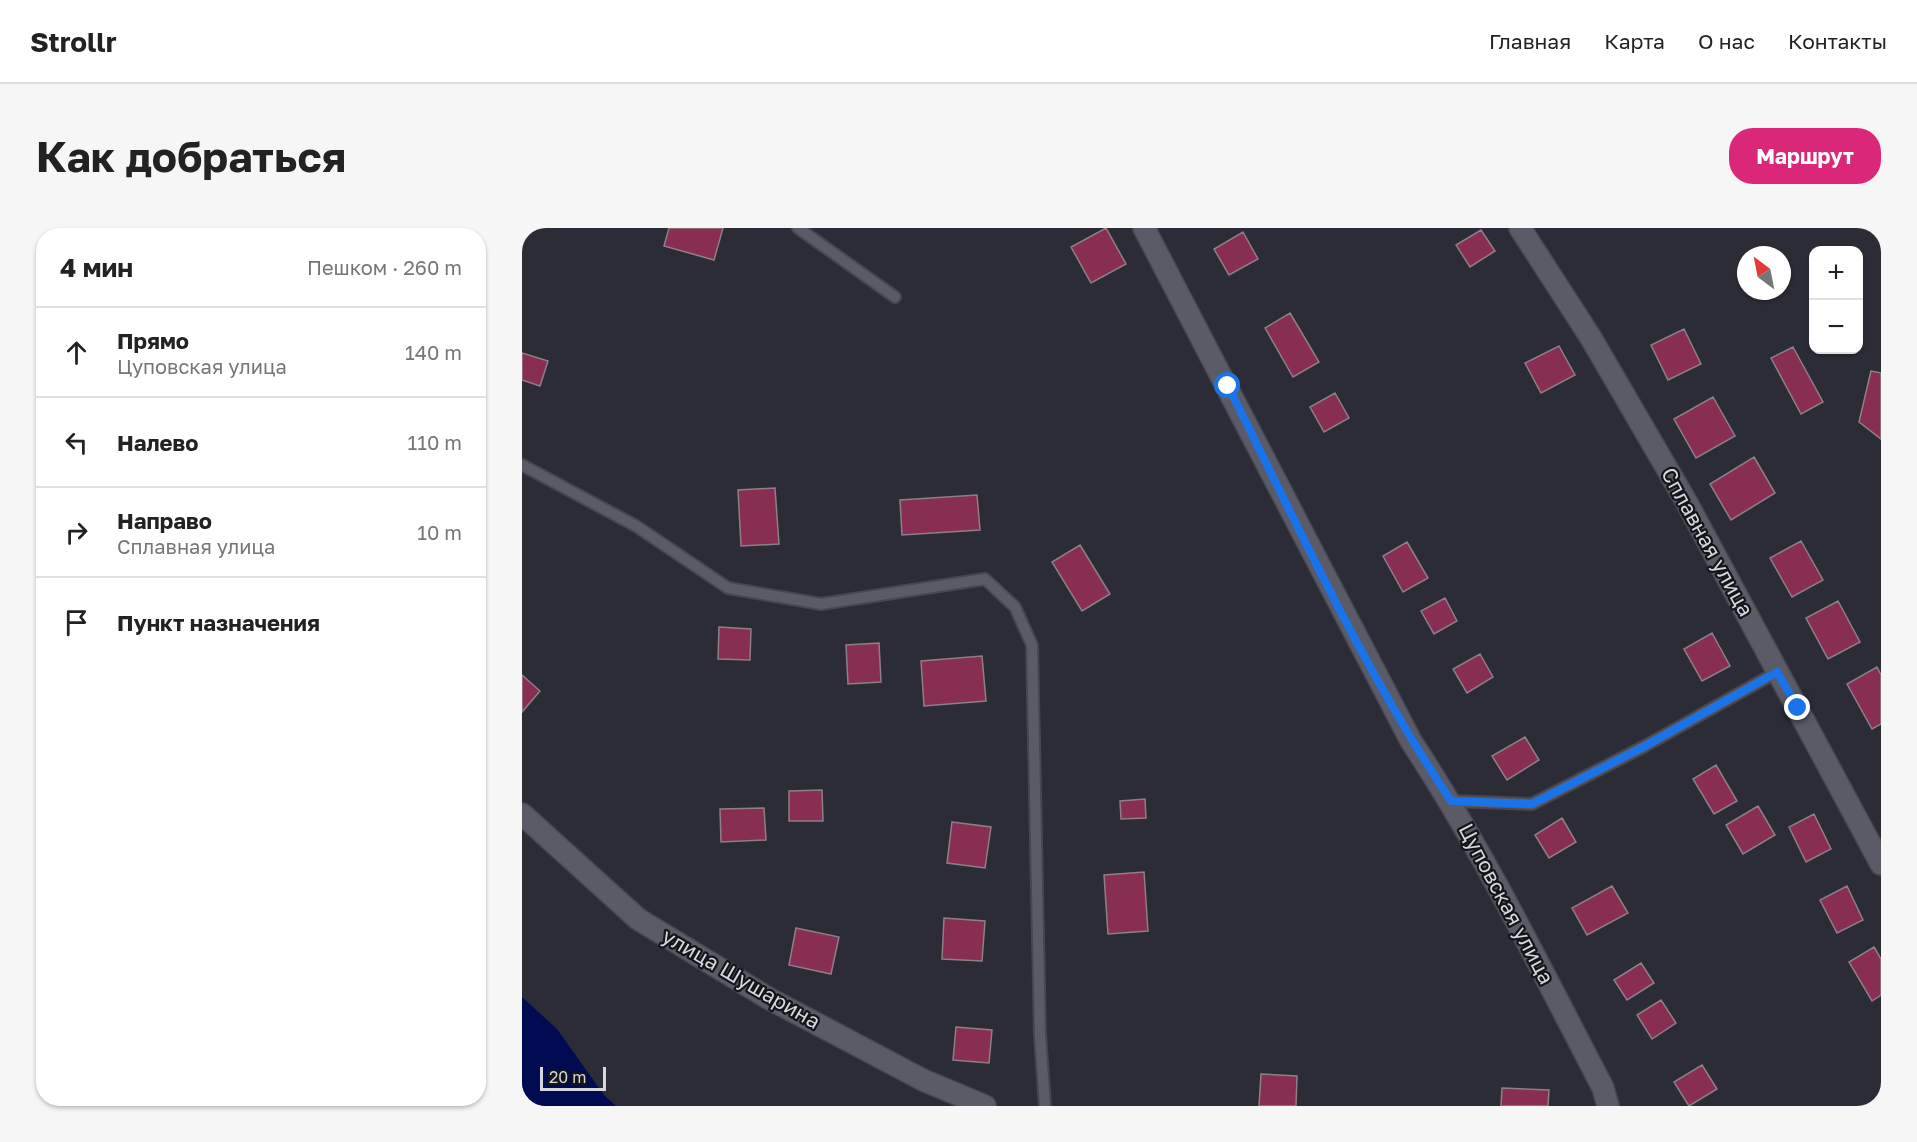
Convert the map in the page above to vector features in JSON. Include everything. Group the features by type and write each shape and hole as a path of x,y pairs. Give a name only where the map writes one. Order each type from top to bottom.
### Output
{"street":[{"name":"Цуповская улица","path":"1144,228 1228,386 1350,627 1411,741 1451,801 1603,1088 1608,1106"},
{"name":"Сплавная улица","path":"1520,228 1591,338 1687,502 1881,864"},
{"name":"улица Шушарина","path":"522,814 638,920 768,998 923,1080 985,1106"}],"lane":[{"path":"798,228 895,297"},
{"path":"522,465 636,526 728,588 821,604 985,579 1015,607 1032,645 1040,1035 1045,1106"},
{"path":"1451,801 1532,804 1645,746 1777,672"}],"shaded area":[{"path":"522,997 557,1029 604,1095 616,1106 533,1106 522,1093"}],"building":[{"path":"669,228 723,228 714,260 664,246"},
{"path":"1106,228 1126,264 1091,283 1071,247"},
{"path":"1481,230 1495,251 1470,267 1456,245"},
{"path":"1243,232 1258,259 1229,275 1214,249"},
{"path":"1290,313 1319,362 1293,377 1265,328"},
{"path":"1684,329 1701,364 1668,380 1651,345"},
{"path":"1559,346 1575,375 1541,393 1525,363"},
{"path":"1793,347 1823,402 1801,414 1771,358"},
{"path":"522,353 548,361 540,386 522,380"},
{"path":"1871,371 1881,373 1881,439 1859,422"},
{"path":"1335,393 1349,418 1324,432 1310,407"},
{"path":"1713,397 1735,436 1696,458 1674,419"},
{"path":"1754,457 1775,493 1731,520 1710,484"},
{"path":"775,488 779,544 741,546 738,490"},
{"path":"977,495 980,530 902,535 900,500"},
{"path":"1801,541 1823,580 1792,597 1770,558"},
{"path":"1407,542 1428,578 1403,592 1383,556"},
{"path":"1080,545 1110,594 1082,611 1052,562"},
{"path":"1445,598 1457,621 1434,634 1421,611"},
{"path":"1838,601 1860,642 1828,659 1806,618"},
{"path":"719,627 751,629 750,660 718,659"},
{"path":"1712,633 1730,666 1702,681 1684,649"},
{"path":"879,643 881,682 848,684 846,645"},
{"path":"1480,654 1493,677 1467,693 1453,669"},
{"path":"982,656 986,701 924,706 921,661"},
{"path":"1877,667 1881,675 1881,724 1872,729 1847,684"},
{"path":"522,675 540,691 522,712"},
{"path":"1525,737 1539,760 1507,780 1492,756"},
{"path":"1716,765 1737,801 1714,814 1693,779"},
{"path":"822,790 823,821 789,821 789,791"},
{"path":"1145,799 1146,818 1121,819 1120,801"},
{"path":"1758,806 1775,835 1743,854 1726,825"},
{"path":"764,808 766,840 721,842 720,809"},
{"path":"1814,814 1831,849 1806,862 1789,827"},
{"path":"1562,818 1576,842 1549,858 1535,835"},
{"path":"952,822 991,827 985,868 947,863"},
{"path":"1144,872 1148,931 1108,934 1104,875"},
{"path":"1612,886 1628,913 1587,935 1572,908"},
{"path":"1847,886 1863,920 1837,933 1820,900"},
{"path":"944,918 985,921 982,961 942,959"},
{"path":"796,928 839,937 831,974 789,965"},
{"path":"1874,947 1881,959 1881,995 1872,1001 1849,962"},
{"path":"1641,963 1654,983 1627,1000 1614,980"},
{"path":"1661,1000 1676,1023 1652,1039 1637,1015"},
{"path":"956,1027 992,1030 989,1063 953,1060"},
{"path":"1702,1065 1717,1089 1689,1106 1674,1082"},
{"path":"1261,1074 1297,1076 1296,1106 1259,1106"},
{"path":"1502,1088 1549,1090 1548,1106 1501,1106"}],"route":[{"path":"1228,386 1339,606 1411,741 1451,801 1532,804 1645,746 1777,672 1798,708"}]}
